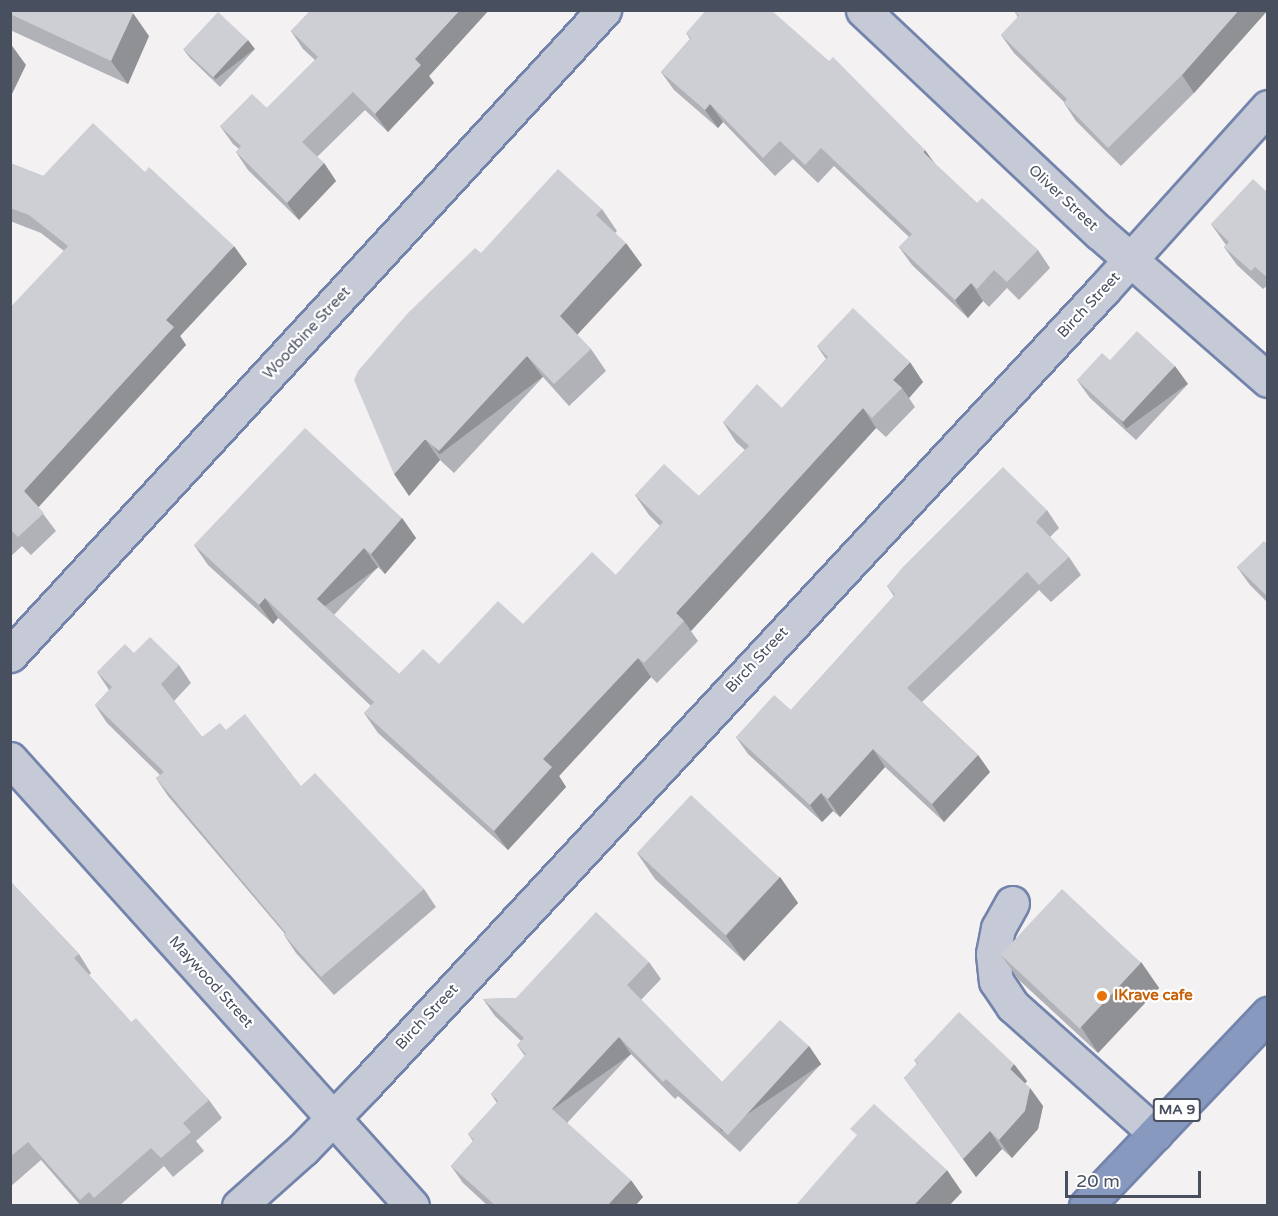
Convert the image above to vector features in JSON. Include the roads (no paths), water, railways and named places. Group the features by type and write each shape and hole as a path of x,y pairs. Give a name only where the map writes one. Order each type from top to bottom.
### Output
{"highway":[{"name":"MA 9","path":"1086,1206 1268,1014"}],"street":[{"name":"Woodbine Street","path":"10,655 604,10"},
{"name":"Oliver Street","path":"863,10 1131,260 1268,380"},
{"name":"Birch Street","path":"239,1206 303,1149 333,1117 1131,260 1268,107"},
{"name":"Maywood Street","path":"10,759 412,1206"},
{"path":"1012,903 998,928 993,954 996,981 1013,1006 1155,1133"}],"place":[{"name":"IKrave cafe","path":"1102,996"}]}
